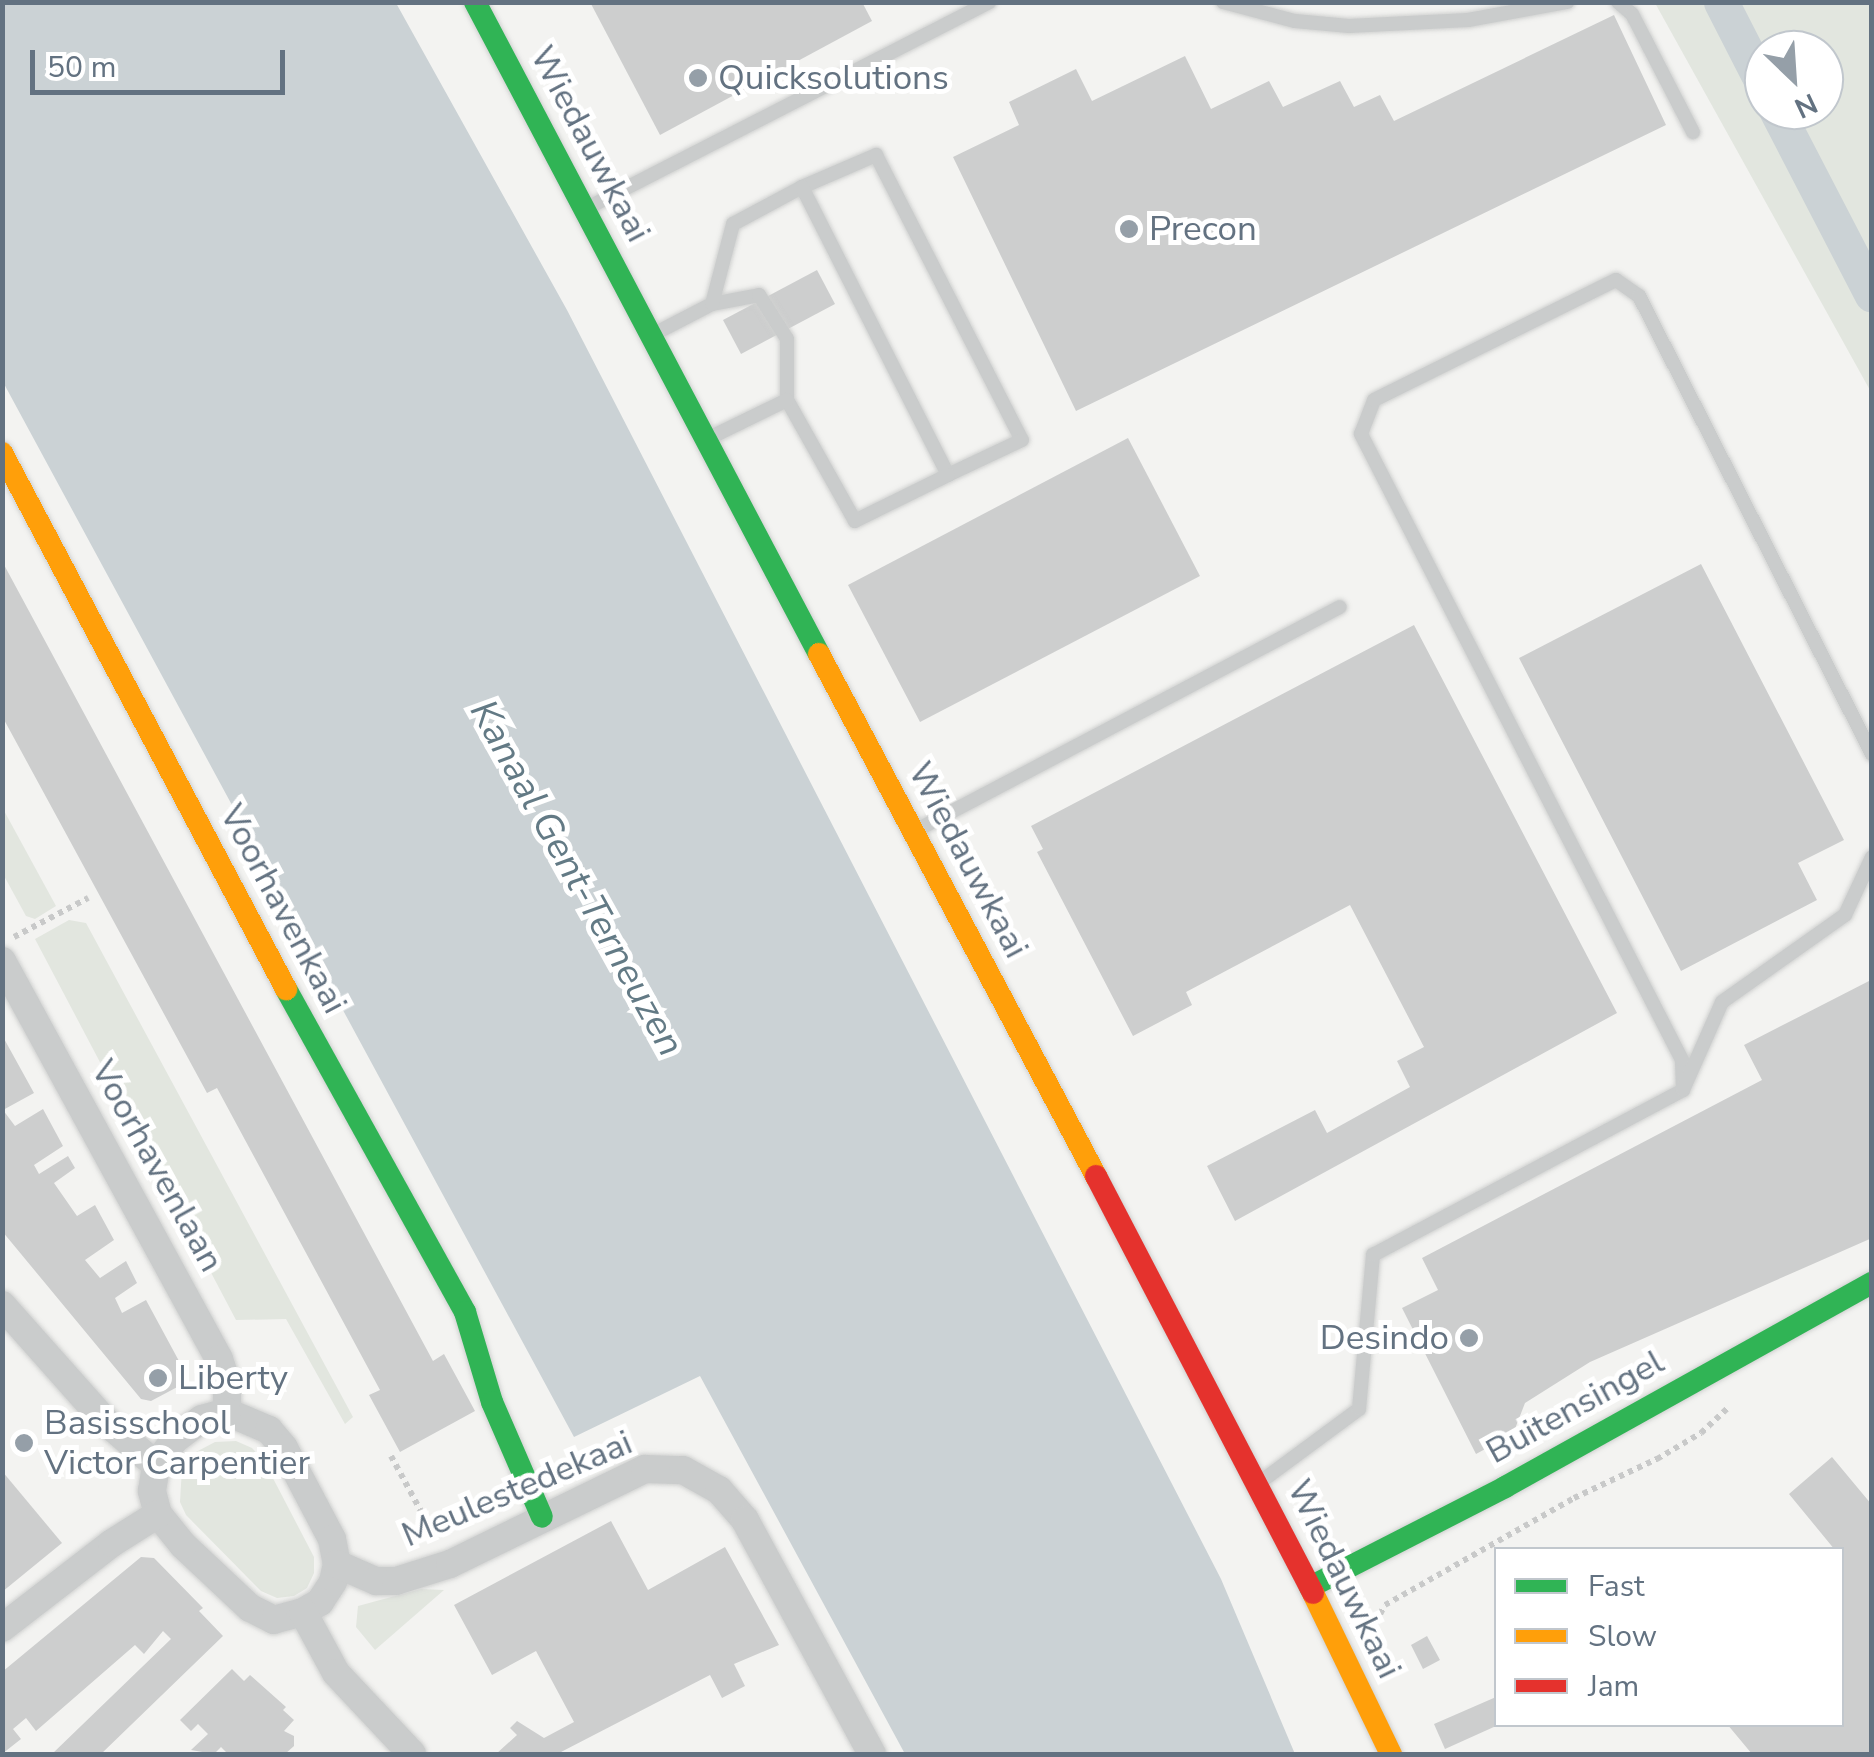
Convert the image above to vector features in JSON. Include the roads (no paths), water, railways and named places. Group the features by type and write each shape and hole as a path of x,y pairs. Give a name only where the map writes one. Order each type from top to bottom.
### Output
{"main road":[{"name":"Wiedauwkaai","path":"475,2 1258,1484 1391,1754"},
{"name":"Voorhavenkaai","path":"2,453 248,921 464,1312 492,1402 538,1506"},
{"name":"Buitensingel","path":"1310,1587 1505,1487 1872,1283"}],"street":[{"name":"Voorhavenlaan","path":"2,960 219,1359 227,1384 227,1412"},
{"path":"2,1305 105,1421 156,1465"},
{"path":"227,1412 269,1430 284,1448 332,1540 336,1564 320,1602 303,1612 274,1620 250,1608 183,1546 158,1514 152,1491 156,1465 174,1440 202,1419 227,1412"},
{"name":"Meulestedekaai","path":"336,1564 376,1582 396,1581 450,1564 538,1506 645,1468 683,1470 719,1490 745,1520 872,1754"},
{"path":"2,1628 112,1543 158,1514"},
{"path":"303,1612 336,1673 412,1754"}],"lane":[{"path":"584,209 989,2"},
{"path":"1223,2 1295,20 1349,26 1468,20 1567,2"},
{"path":"1618,2 1632,14 1693,132"},
{"path":"651,335 712,304 759,295 787,339 787,400 855,521 1022,440 876,155 802,187 734,224 712,304"},
{"path":"802,187 948,475"},
{"path":"1683,1090 1682,1060 1360,434 1374,400 1616,280 1639,296 1872,754"},
{"path":"706,440 787,400"},
{"path":"913,832 1339,608"},
{"path":"1258,1484 1359,1409 1372,1255 1683,1090 1722,1002 1845,916 1872,857"}],"water":[{"name":"Kanaal Gent-Terneuzen","path":"2,3 396,3 567,310 1221,1579 1295,1754 905,1754 700,1376 574,1437 3,382"}],"waterway":[{"path":"1721,2 1744,47"},
{"path":"1786,130 1872,295"}],"place":[{"name":"Quicksolutions","path":"698,78"},
{"name":"Precon","path":"1129,229"},
{"name":"Desindo","path":"1469,1338"},
{"name":"Liberty","path":"158,1378"},
{"name":"Basisschool Victor Carpentier","path":"24,1443"}]}
